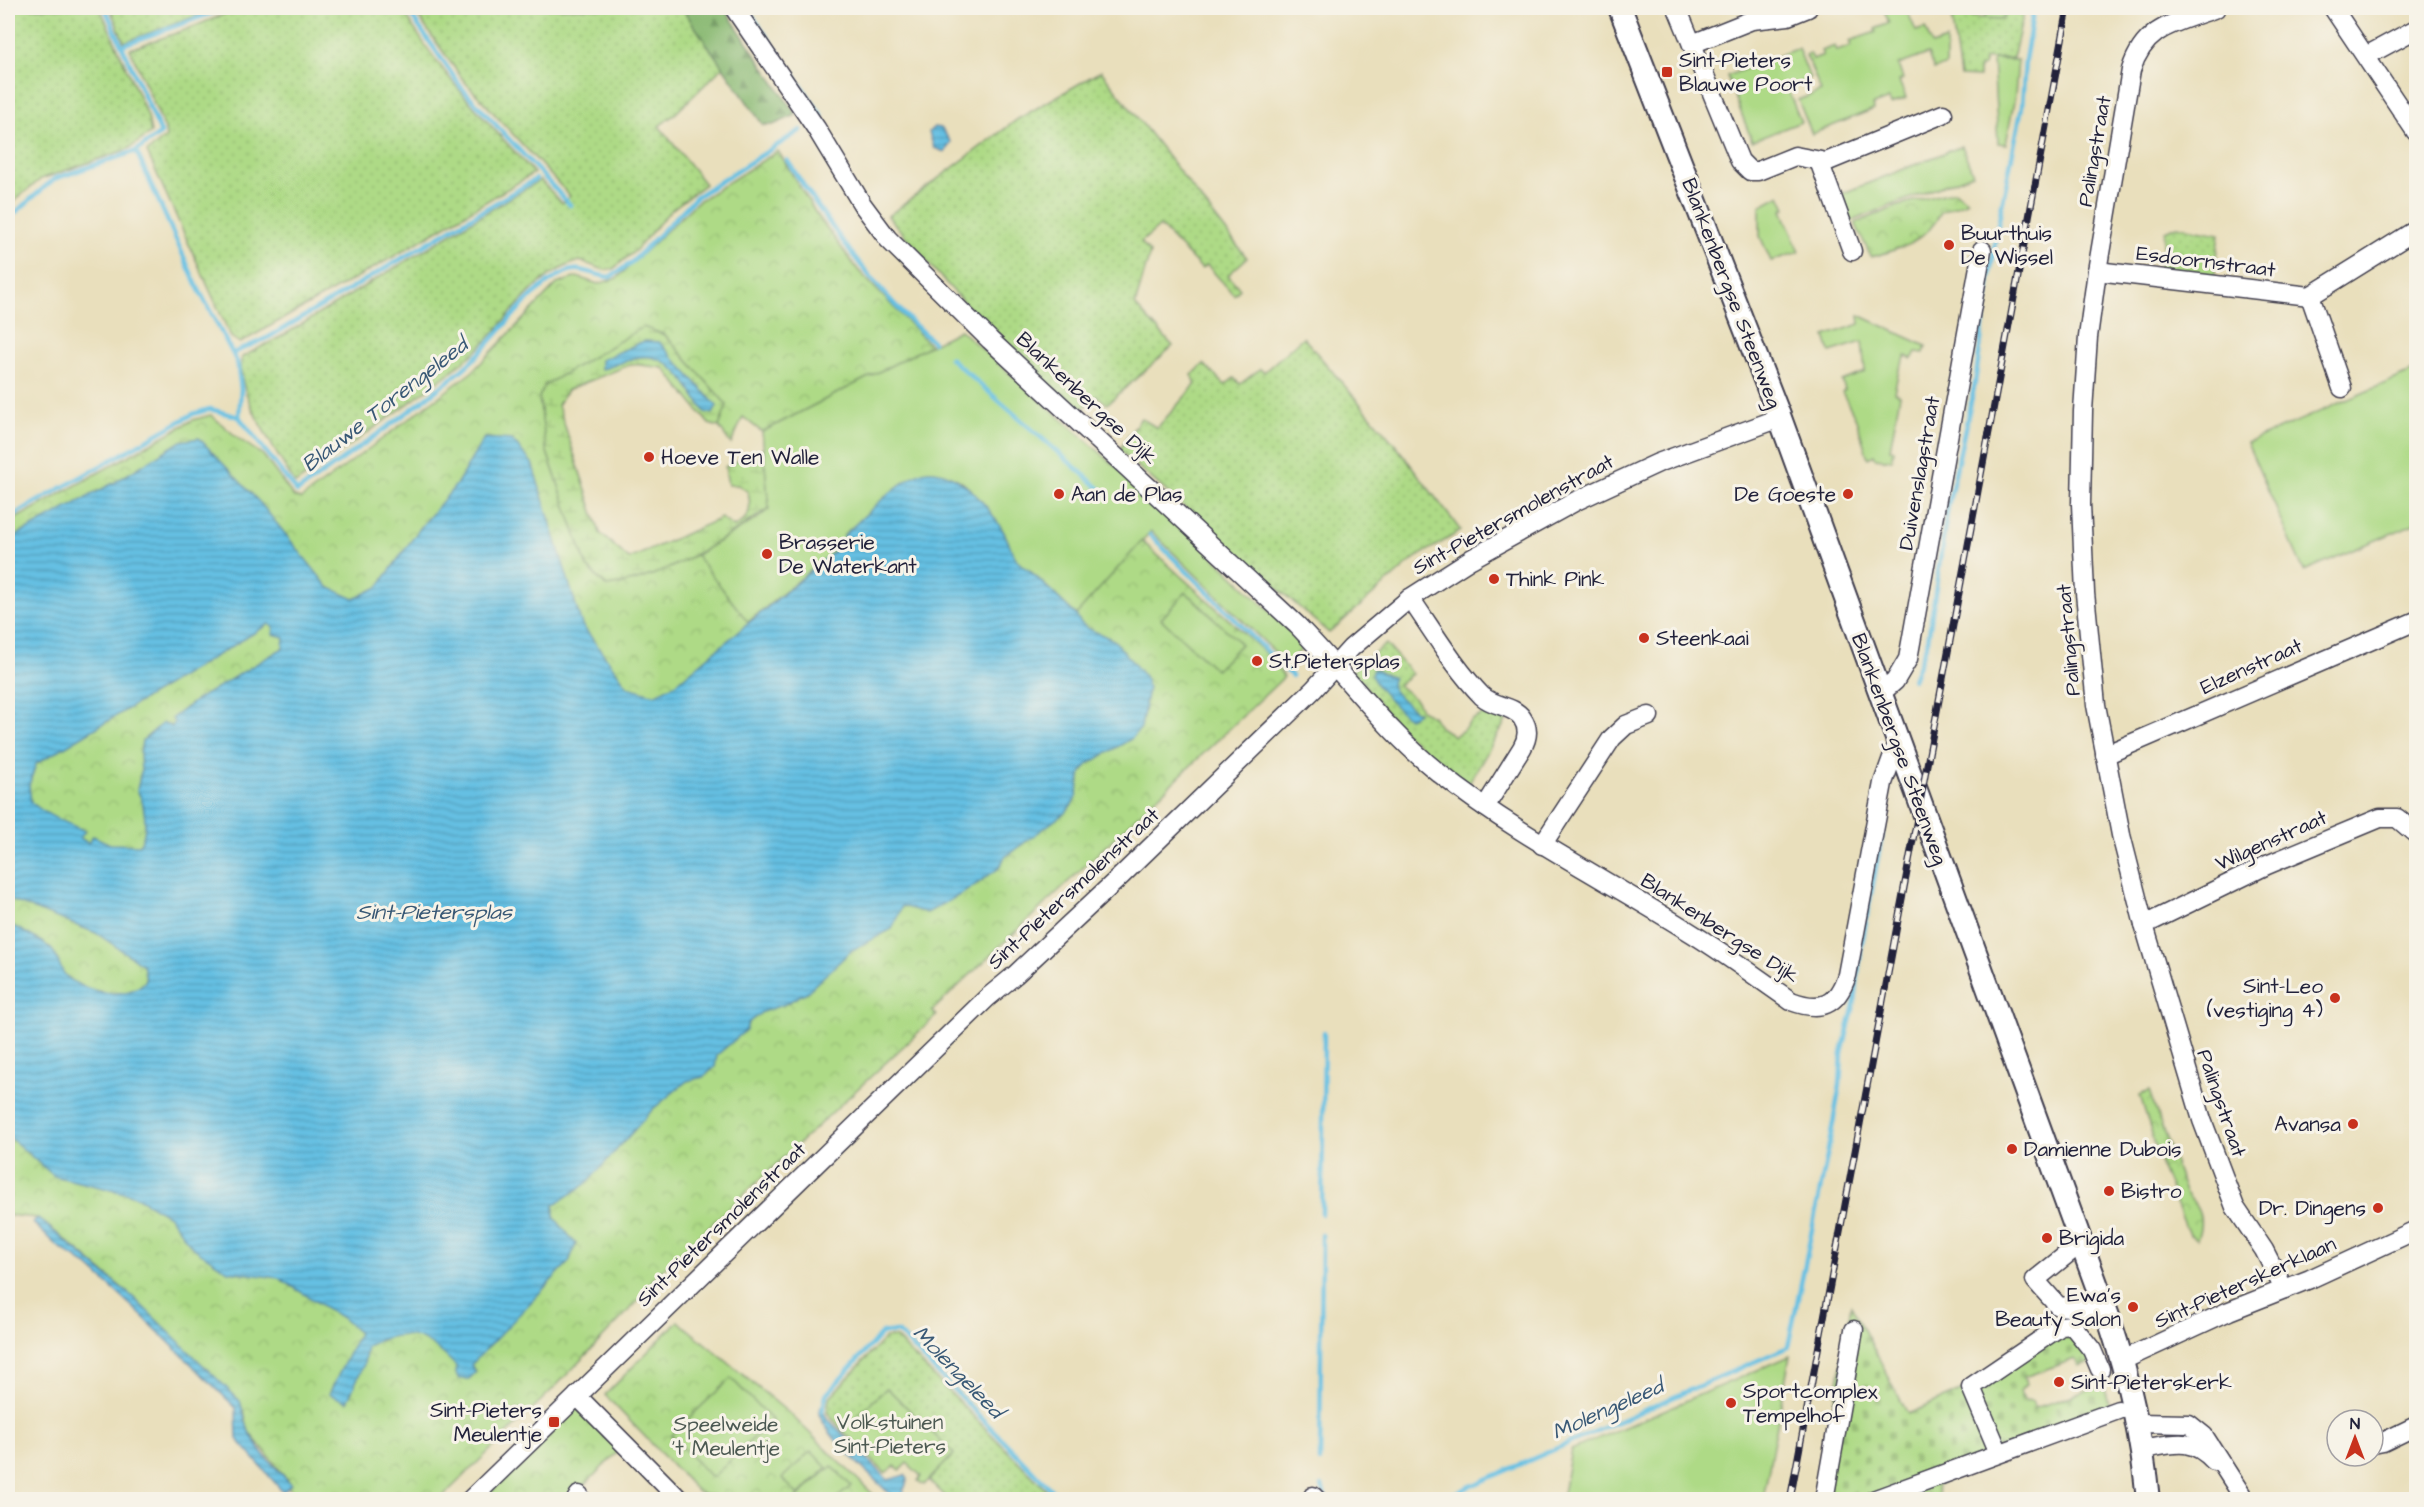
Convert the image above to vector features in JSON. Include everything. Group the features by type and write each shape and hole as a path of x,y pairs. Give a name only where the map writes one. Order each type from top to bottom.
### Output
{"main road":[{"name":"Blankenbergse Steenweg","path":"1620,8 1780,418 2105,1310 2107,1366 2138,1423 2148,1500"}],"street":[{"name":"Blankenbergse Dijk","path":"734,8 816,128 862,204 888,239 977,328 1178,512 1297,626 1335,665 1390,729 1438,772 1485,807 1542,845 1694,934 1791,1001 1806,1006 1820,1006 1832,1002 1842,991 1847,975 1883,783 1897,744"},
{"path":"1677,8 1744,167 1758,171 1795,156 1826,162 1943,114"},
{"path":"1692,44 1752,20 1788,16 1808,8"},
{"name":"Palingstraat","path":"2217,8 2158,30 2137,51 2131,70 2097,271 2087,347 2081,504 2085,593 2096,705 2121,835 2144,925 2202,1120 2235,1207 2264,1250 2284,1289"},
{"path":"2333,8 2416,132"},
{"path":"2366,56 2416,29"},
{"path":"1819,161 1852,251"},
{"path":"2342,388 2310,296 2416,231"},
{"name":"Duivenslagstraat","path":"1880,694 1895,681 1908,659 1983,250"},
{"name":"Esdoornstraat","path":"2097,271 2310,296"},
{"name":"Sint-Pietersmolenstraat","path":"470,1500 979,1006 1122,875 1351,648 1410,598 1470,559 1576,501 1658,463 1780,418"},
{"path":"1410,598 1464,676 1483,696 1498,705 1511,709 1523,718 1527,739 1485,807"},
{"name":"Elzenstraat","path":"2105,755 2416,621"},
{"path":"1542,845 1612,738 1626,725 1648,716"},
{"name":"Wilgenstraat","path":"2144,925 2267,865 2380,818 2397,818 2416,834"},
{"name":"Sint-Pieterskerklaan","path":"2107,1366 2416,1230"},
{"path":"2081,1243 2035,1280 2058,1306 2105,1310"},
{"path":"1999,1453 1971,1387 2061,1326 2072,1325 2107,1366"},
{"path":"1824,1500 1854,1330"},
{"path":"577,1396 680,1500"},
{"path":"1873,1500 2118,1410"},
{"path":"2138,1423 2188,1424 2204,1436 2245,1500"},
{"path":"2385,1442 2416,1426"},
{"path":"2143,1449 2175,1444 2194,1445 2203,1449 2230,1477"}],"green space":[{"path":"8,8 100,8 148,117 151,133 128,149 41,179 8,206"},
{"path":"110,8 218,8 124,42"},
{"path":"240,8 402,8 415,31 446,73 534,173 391,258 240,343 231,337 147,152 166,137 165,129 130,49"},
{"path":"412,8 682,8 723,67 674,115 659,126 705,184 670,211 636,250 613,269 604,270 580,261 548,276 522,300 474,353 408,404 295,484 251,404 244,387 241,371 242,357 284,335 540,180 562,203 570,196 464,81"},
{"path":"682,8 724,8 796,115 773,125 763,125"},
{"path":"1883,8 1906,8 1916,31 1925,28 1932,45 1946,40 1946,65 1934,70 1928,54 1898,65 1903,79 1899,81 1906,98 1891,104 1889,99 1873,105 1874,109 1812,134 1798,100 1821,91 1806,55 1810,53 1813,59 1823,55 1821,51 1835,46 1837,51 1851,46 1849,41 1876,32 1875,29 1889,23"},
{"path":"1950,8 1968,8 1971,17 2004,19 2005,8 2025,8 2013,58 1984,59 1984,66 1979,67 1979,77 1960,76"},
{"path":"1986,8 2005,8 2004,19 1985,18"},
{"path":"1798,48 1810,78 1787,88 1801,122 1752,141 1727,76"},
{"path":"1993,59 2018,60 2015,96 2006,144 1998,143"},
{"path":"1101,71 1247,258 1228,275 1240,289 1234,295 1207,265 1202,269 1160,226 1141,242 1150,253 1135,305 1173,346 1107,404 1097,396 1077,413 979,318 888,216 1018,119"},
{"path":"1962,146 1973,174 1851,221 1841,194"},
{"name":"Sint-Pietersplas","path":"778,151 815,212 858,270 931,346 762,432 743,417 731,444 719,427 727,405 665,335 643,327 545,385 539,397 546,449 587,567 606,586 622,584 670,568 728,536 768,586 793,432 1133,533 1270,657 1284,677 932,1011 936,1016 654,1278 641,1298 557,1385 440,1499 301,1499 288,1487 291,1484 249,1432 244,1412 135,1299 38,1218 8,1215 8,523 193,420 211,415 239,439 263,455 294,497 301,499 472,372 557,284 577,277 598,284 617,278 697,202"},
{"path":"1955,191 1968,201 1941,212 1928,231 1912,243 1871,257 1855,223 1906,203"},
{"path":"1780,195 1786,208 1782,210 1799,252 1771,261 1760,236 1760,206"},
{"path":"2176,226 2220,234 2214,279 2159,272 2165,231"},
{"path":"1859,315 1926,346 1924,353 1916,352 1912,359 1906,356 1899,370 1894,392 1900,395 1890,449 1894,450 1892,460 1875,458 1874,455 1868,458 1856,419 1842,392 1845,390 1842,381 1865,372 1862,342 1830,352 1825,336 1860,324"},
{"path":"643,326 665,335 728,405 719,427 709,424 664,368 632,364 567,390 558,405 600,533 629,559 721,518 734,527 747,517 750,509 749,498 748,492 738,485 728,485 725,467 764,448 769,509 671,568 629,583 607,586 587,567 546,450 539,397 544,385"},
{"name":"Aan de Plas","path":"960,330 1168,512 1305,646 1287,664 1151,531 1076,615 1029,570 1020,566 992,518 966,485 953,477 942,476 915,476 844,534 844,543 748,622 696,555 757,519 769,509 762,432"},
{"path":"1303,337 1397,447 1461,531 1415,558 1329,633 1119,450 1141,418 1157,428 1196,384 1192,375 1204,364 1225,385 1234,378 1240,384 1260,369 1264,372"},
{"path":"2416,370 2416,523 2304,571 2247,443"},
{"path":"1186,592 1241,644 1216,670 1161,619"},
{"path":"1386,644 1412,674 1398,685 1417,701 1422,711 1433,716 1440,727 1454,736 1472,720 1493,709 1510,714 1468,785 1402,731 1352,670"},
{"path":"2149,1091 2185,1192 2199,1214 2200,1225 2197,1239 2189,1235 2162,1168 2140,1095"},
{"path":"1851,1305 1908,1414 1965,1389 2056,1320 2093,1361 2078,1366 2075,1359 2024,1377 2026,1384 2020,1391 2023,1400 2032,1401 2035,1408 2104,1385 2112,1415 1936,1485 1939,1499 1818,1500"},
{"name":"Speelweide 't Meulentje","path":"678,1321 790,1414 878,1499 732,1500 699,1493 605,1395"},
{"path":"885,1338 896,1338 1055,1499 948,1499 929,1480 954,1454 887,1388 842,1430 827,1412 829,1398"},
{"name":"Sportcomplex Tempelhof","path":"1790,1356 1763,1499 1562,1499 1571,1450"},
{"path":"731,1378 772,1420 712,1478 671,1435"},
{"name":"Volkstuinen Sint-Pieters","path":"887,1388 954,1454 924,1485 918,1481 921,1476 907,1463 900,1470 895,1466 885,1473 842,1430"},
{"path":"574,1408 578,1408 621,1449 576,1493 569,1494 566,1499 495,1499 489,1494"},
{"path":"811,1451 827,1468 798,1495 782,1478"},
{"path":"832,1466 851,1486 836,1499 795,1499"}],"water":[{"path":"934,127 941,128 951,142 945,152 934,148 929,132"},
{"path":"644,341 659,342 717,406 713,414 705,412 687,384 662,361 652,357 641,357 601,369 601,360"},
{"name":"Sint-Pietersplas","path":"199,438 261,504 328,587 354,599 378,587 421,527 456,485 484,438 512,440 532,463 582,625 628,687 655,695 677,683 844,543 844,535 896,488 919,474 928,471 940,472 961,482 981,500 1005,534 1012,552 1023,567 1029,570 1087,628 1114,640 1145,677 1148,688 1141,728 1131,739 1088,764 1081,773 1076,799 1066,812 1005,857 999,868 965,892 927,913 902,906 892,929 852,950 807,992 785,1004 762,1012 748,1023 746,1030 717,1055 715,1067 703,1077 687,1081 653,1109 587,1183 554,1205 554,1217 576,1244 569,1262 471,1365 476,1372 469,1379 459,1379 456,1366 425,1341 405,1335 394,1336 367,1346 364,1364 347,1402 329,1394 359,1333 342,1318 279,1278 228,1271 192,1247 169,1216 133,1195 54,1176 8,1136 8,923 48,947 54,953 65,975 83,986 118,993 139,987 146,980 143,965 96,933 8,899 8,540 117,481 181,441","holes":["269,624 274,628 273,634 284,637 283,648 196,700 172,718 174,722 172,727 163,723 142,741 141,772 137,790 144,810 145,825 139,845 110,844 93,836 88,843 80,838 85,831 51,815 31,802 29,785 36,764"]},
{"path":"1373,669 1393,678 1391,686 1393,690 1418,713 1409,718 1393,704 1371,675"},
{"path":"38,1218 135,1299 240,1401 249,1432 263,1454 291,1484 283,1492 237,1439 236,1408 89,1267 56,1245 32,1222"},
{"path":"821,1407 827,1418 888,1480 905,1475 908,1479 903,1492 909,1499 895,1499 853,1459 825,1425 819,1414"}],"waterway":[{"path":"105,8 161,133 136,151 197,286 237,362 241,389 239,417"},
{"path":"123,45 226,8"},
{"path":"406,8 461,87 570,205"},
{"name":"Blauwe Torengeleed","path":"747,8 822,116 819,119"},
{"path":"1913,680 1928,640 1948,506 1975,383 1996,234 2022,107 2025,60 2034,8"},
{"name":"Blauwe Torengeleed","path":"8,518 193,414 210,409 239,417 297,492 402,417 463,369 524,304 551,281 571,270 582,270 610,277 630,264 696,197 801,130"},
{"path":"8,219 54,179 136,151"},
{"path":"787,160 872,279 933,342"},
{"path":"233,353 269,337 536,179"},
{"path":"950,358 1108,496"},
{"path":"1150,535 1292,676"},
{"path":"1439,1500 1788,1347 1840,1085 1842,1053 1855,1001 1861,948 1883,830"},
{"path":"1322,1214 1324,1033"},
{"path":"1320,1461 1322,1235"},
{"name":"Molengeleed","path":"822,1412 826,1395 882,1333 898,1332 1061,1500"},
{"path":"1322,1486 1326,1500"}],"railway":[{"path":"1790,1500 2068,8"}],"place":[{"name":"Sint-Pieters Blauwe Poort","path":"1667,72"},
{"name":"Buurthuis De Wissel","path":"1949,245"},
{"name":"Hoeve Ten Walle","path":"649,457"},
{"name":"Aan de Plas","path":"1059,494"},
{"name":"De Goeste","path":"1848,494"},
{"name":"Brasserie De Waterkant","path":"767,554"},
{"name":"Think Pink","path":"1494,579"},
{"name":"Steenkaai","path":"1644,638"},
{"name":"St.Pietersplas","path":"1257,661"},
{"name":"Sint-Leo (vestiging 4)","path":"2335,998"},
{"name":"Avansa","path":"2353,1124"},
{"name":"Damienne Dubois","path":"2012,1149"},
{"name":"Bistro","path":"2109,1191"},
{"name":"Dr. Dingens","path":"2378,1208"},
{"name":"Brigida","path":"2047,1238"},
{"name":"Ewa's Beauty Salon","path":"2133,1307"},
{"name":"Sint-Pieterskerk","path":"2059,1382"},
{"name":"Sportcomplex Tempelhof","path":"1731,1403"},
{"name":"Sint-Pieters Meulentje","path":"554,1422"}]}
